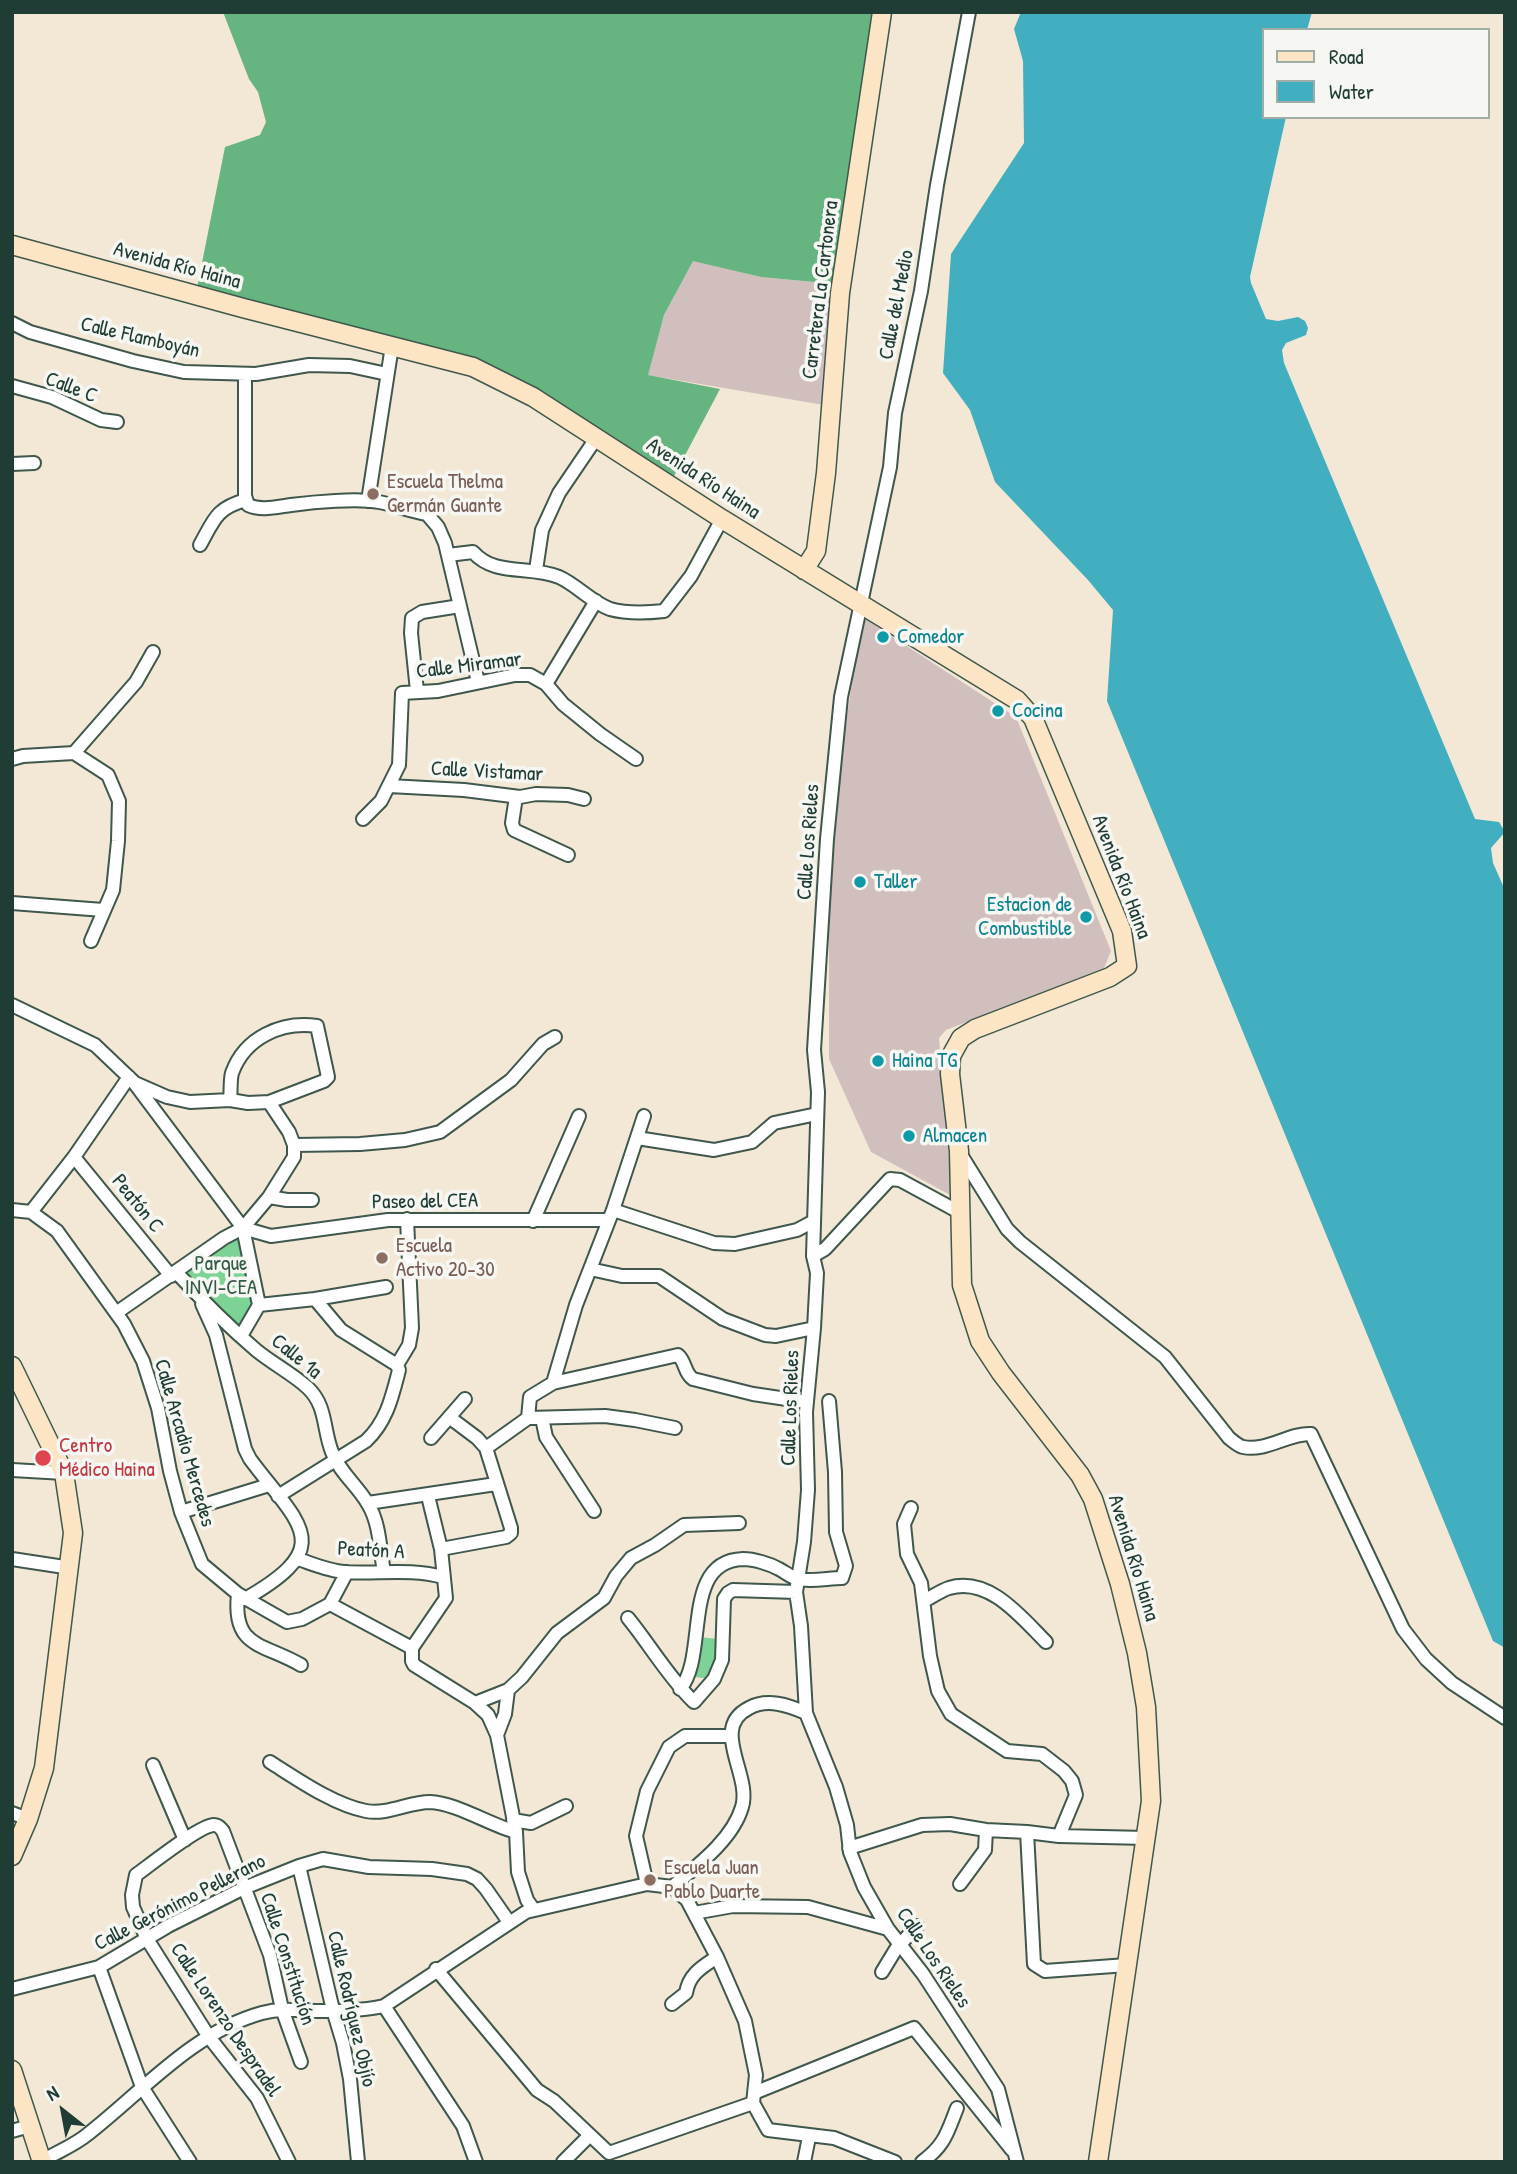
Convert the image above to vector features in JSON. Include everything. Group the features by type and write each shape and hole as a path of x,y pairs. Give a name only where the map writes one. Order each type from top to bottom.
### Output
{"street":[{"name":"Carretera La Cartonera","path":"804,570 816,551 840,293 882,12"},
{"name":"Calle del Medio","path":"860,605 890,467 895,413 921,291 937,185 969,12"},
{"name":"Avenida Río Haina","path":"12,245 473,367 533,397 722,519 1017,700 1033,718 1122,931 1128,966 1110,977 975,1029 961,1038 951,1056 950,1074 959,1152 962,1285 980,1341 1001,1373 1080,1475 1093,1499 1120,1584 1137,1653 1146,1707 1151,1801 1098,2162"},
{"name":"Calle Flamboyán","path":"12,323 30,332 133,361 184,372 245,374 309,365 350,366 387,374"},
{"path":"368,501 392,346"},
{"path":"245,374 245,498 248,505 264,508 305,503 368,501 427,514 438,527 448,555 478,682"},
{"name":"Calle C","path":"12,386 52,397 102,420 117,422"},
{"path":"536,570 542,530 559,493 597,437"},
{"path":"12,464 34,463"},
{"path":"200,545 214,519 223,509 245,498"},
{"path":"448,555 473,552 481,561 500,569 536,570 561,578 609,608 638,614 664,611 691,576 722,519"},
{"path":"546,684 596,600"},
{"name":"Calle Los Rieles","path":"860,605 841,697 827,839 814,1050 818,1092 813,1256 817,1273 807,1402 808,1490 797,1586 806,1713 836,1787 849,1848 864,1887 888,1929 923,1974 998,2089 1016,2157"},
{"path":"417,691 412,618 422,611 460,606"},
{"path":"74,753 136,682 153,652"},
{"name":"Calle Miramar","path":"389,786 399,765 402,693 438,691 515,675 530,675 546,684 583,720 636,759"},
{"path":"12,759 74,753 108,775 119,801 113,890 91,941"},
{"path":"363,819 381,801 389,786"},
{"name":"Calle Vistamar","path":"389,786 464,790 516,797 536,794 568,795 584,799"},
{"path":"516,797 512,823 514,830 568,855"},
{"path":"12,903 103,910"},
{"path":"12,1004 95,1045 132,1080 243,1228 259,1305 241,1336"},
{"path":"132,1080 167,1097 190,1102 270,1102 328,1077 317,1026 303,1024 274,1029 260,1037 232,1073 230,1100"},
{"path":"294,1145 405,1140 440,1132 511,1080 543,1044 555,1037"},
{"path":"12,1210 31,1212 132,1080"},
{"path":"116,1313 224,1238 243,1228 269,1196 294,1157 294,1145 289,1132 270,1102"},
{"path":"637,1138 714,1150 752,1142 774,1124 817,1114"},
{"path":"533,1222 579,1116"},
{"path":"554,1383 576,1305 645,1116"},
{"path":"959,1152 1007,1229 1165,1357 1229,1438 1241,1447 1255,1447 1298,1434 1311,1434 1403,1629 1426,1659 1452,1684 1505,1718"},
{"name":"Peatón C","path":"74,1157 174,1274"},
{"path":"813,1256 825,1249 890,1179 900,1180 959,1212"},
{"path":"269,1196 287,1200 312,1200"},
{"name":"Calle Arcadio Mercedes","path":"31,1212 57,1231 116,1313 143,1361 158,1408 181,1512 202,1564 241,1596 287,1622 295,1622 330,1604"},
{"name":"Paseo del CEA","path":"243,1228 271,1236 407,1219 533,1222 611,1215 714,1243 735,1244 797,1230 814,1221"},
{"path":"397,1365 409,1345 412,1328 407,1219"},
{"path":"590,1269 622,1276 659,1276 723,1319 765,1335 776,1336 814,1328"},
{"name":"Calle 1a","path":"174,1274 241,1336 317,1399 324,1414 335,1461 368,1503 373,1514 384,1572"},
{"path":"259,1305 386,1287"},
{"path":"199,1297 216,1335 245,1449 302,1533 303,1544 298,1559 285,1573 241,1596 236,1611 240,1630 256,1645 301,1665"},
{"path":"278,1496 366,1441 377,1431 387,1415 399,1370 397,1365 341,1330 314,1299"},
{"path":"528,1418 530,1397 554,1383 678,1355 688,1376 693,1379 753,1394 807,1402"},
{"path":"12,1366 64,1473 73,1532 71,1568 44,1768 20,1816 12,1856"},
{"path":"431,1438 466,1399"},
{"path":"628,1618 680,1689 694,1702 714,1679 722,1660 724,1600 728,1593 733,1590 797,1586 842,1578 846,1566 836,1532 835,1472 829,1401"},
{"path":"486,1448 528,1418 605,1416 675,1428"},
{"path":"441,1549 506,1537 511,1533 486,1448 449,1417"},
{"path":"542,1418 547,1437 594,1511"},
{"path":"12,1470 64,1473"},
{"path":"368,1503 496,1484"},
{"path":"181,1512 269,1485"},
{"path":"428,1496 441,1549 446,1598 412,1648 412,1661 414,1665 475,1703 488,1715 497,1735 515,1826 518,1872 527,1900 534,1910"},
{"path":"911,1508 904,1524 906,1555 921,1583 930,1656 938,1691 951,1714 1007,1751 1042,1754 1064,1771 1072,1781 1076,1795 1059,1836"},
{"path":"475,1703 508,1690 522,1677 557,1633 604,1598 616,1576 631,1558 684,1525 739,1523"},
{"path":"12,1559 71,1568"},
{"name":"Peatón A","path":"298,1559 347,1572 430,1574 443,1577"},
{"path":"680,1689 689,1679 696,1643 698,1604 710,1575 731,1561 746,1559 775,1567 797,1586"},
{"path":"347,1572 330,1604 412,1648"},
{"path":"924,1601 949,1588 965,1586 992,1593 1009,1605 1046,1642"},
{"path":"497,1735 505,1714 508,1690"},
{"path":"672,1887 710,1855 743,1806 744,1782 731,1736 734,1722 747,1709 764,1702 793,1707 806,1713"},
{"path":"647,1884 636,1836 647,1791 669,1747 685,1736 731,1736"},
{"path":"270,1762 318,1792 366,1811 394,1810 430,1802 466,1812 496,1827 531,1823 566,1805"},
{"path":"153,1765 185,1840"},
{"path":"844,1815 857,1830 872,1840"},
{"path":"849,1848 922,1825 950,1824 1059,1836 1146,1838"},
{"name":"Calle Constitución","path":"185,1840 212,1825 223,1831 270,1955 282,2008 301,2062"},
{"path":"960,1884 985,1850 986,1830"},
{"path":"1027,1832 1034,1964 1045,1971 1127,1965"},
{"name":"Calle Lorenzo Despradel","path":"185,1840 136,1875 132,1895 133,1907 147,1939 209,2037 257,2098 289,2162"},
{"name":"Calle Gerónimo Pellerano","path":"12,1989 99,1967 244,1888 299,1866 331,1859 369,1867 432,1869 467,1874 477,1879 486,1889 509,1922"},
{"name":"Calle Rodríguez Objío","path":"299,1866 343,2043 358,2162"},
{"path":"12,2070 21,2129 42,2161 85,2137 142,2087 209,2037 260,2013 282,2008 333,2010 384,2006 436,1969 526,1912 647,1884 672,1887 687,1900 717,1957 746,2021 756,2075 754,2098 768,2130 834,2138 895,2162"},
{"path":"694,1913 733,1906 808,1907 888,1929"},
{"path":"882,1972 917,1926"},
{"path":"672,2004 685,1993 692,1975 717,1957"},
{"path":"99,1967 142,2087 190,2162"},
{"path":"436,1969 537,2090 554,2101 607,2152 611,2153 754,2098 914,2028 1016,2157"},
{"path":"384,2006 463,2126 476,2162"},
{"path":"922,2162 932,2155 947,2137 957,2108"},
{"path":"563,2162 589,2136"},
{"path":"804,2162 809,2137"}],"shaded area":[{"path":"693,260 761,277 835,284 824,405 647,375 664,315"},
{"path":"862,617 1016,717 1111,951 1104,968 946,1030 939,1038 952,1196 871,1152 829,1059 829,835"}],"green space":[{"path":"223,12 873,12 835,284 761,277 693,261 664,315 648,375 720,389 673,478 538,393 197,288 225,147 260,135 266,122 258,92 249,79"},
{"name":"Parque INVI-CEA","path":"237,1236 244,1257 251,1303 239,1327 185,1273"},
{"path":"699,1637 719,1639 713,1679 694,1677"}],"water":[{"path":"1021,12 1312,12 1308,28 1262,28 1262,119 1286,119 1250,277 1251,283 1266,319 1278,321 1298,317 1305,321 1308,328 1306,335 1286,343 1282,350 1284,363 1475,819 1499,822 1505,832 1491,848 1493,863 1505,890 1505,1648 1493,1641 1107,701 1113,610 995,482 970,410 943,373 951,254 1024,143 1023,61 1014,29"}],"place":[{"name":"Escuela Thelma Germán Guante","path":"373,494"},
{"name":"Comedor","path":"883,637"},
{"name":"Cocina","path":"998,711"},
{"name":"Taller","path":"860,882"},
{"name":"Estacion de Combustible","path":"1086,917"},
{"name":"Haina TG","path":"878,1061"},
{"name":"Almacen","path":"909,1136"},
{"name":"Escuela Activo 20-30","path":"382,1258"},
{"name":"Centro Médico Haina","path":"43,1458"},
{"name":"Escuela Juan Pablo Duarte","path":"650,1880"}]}
